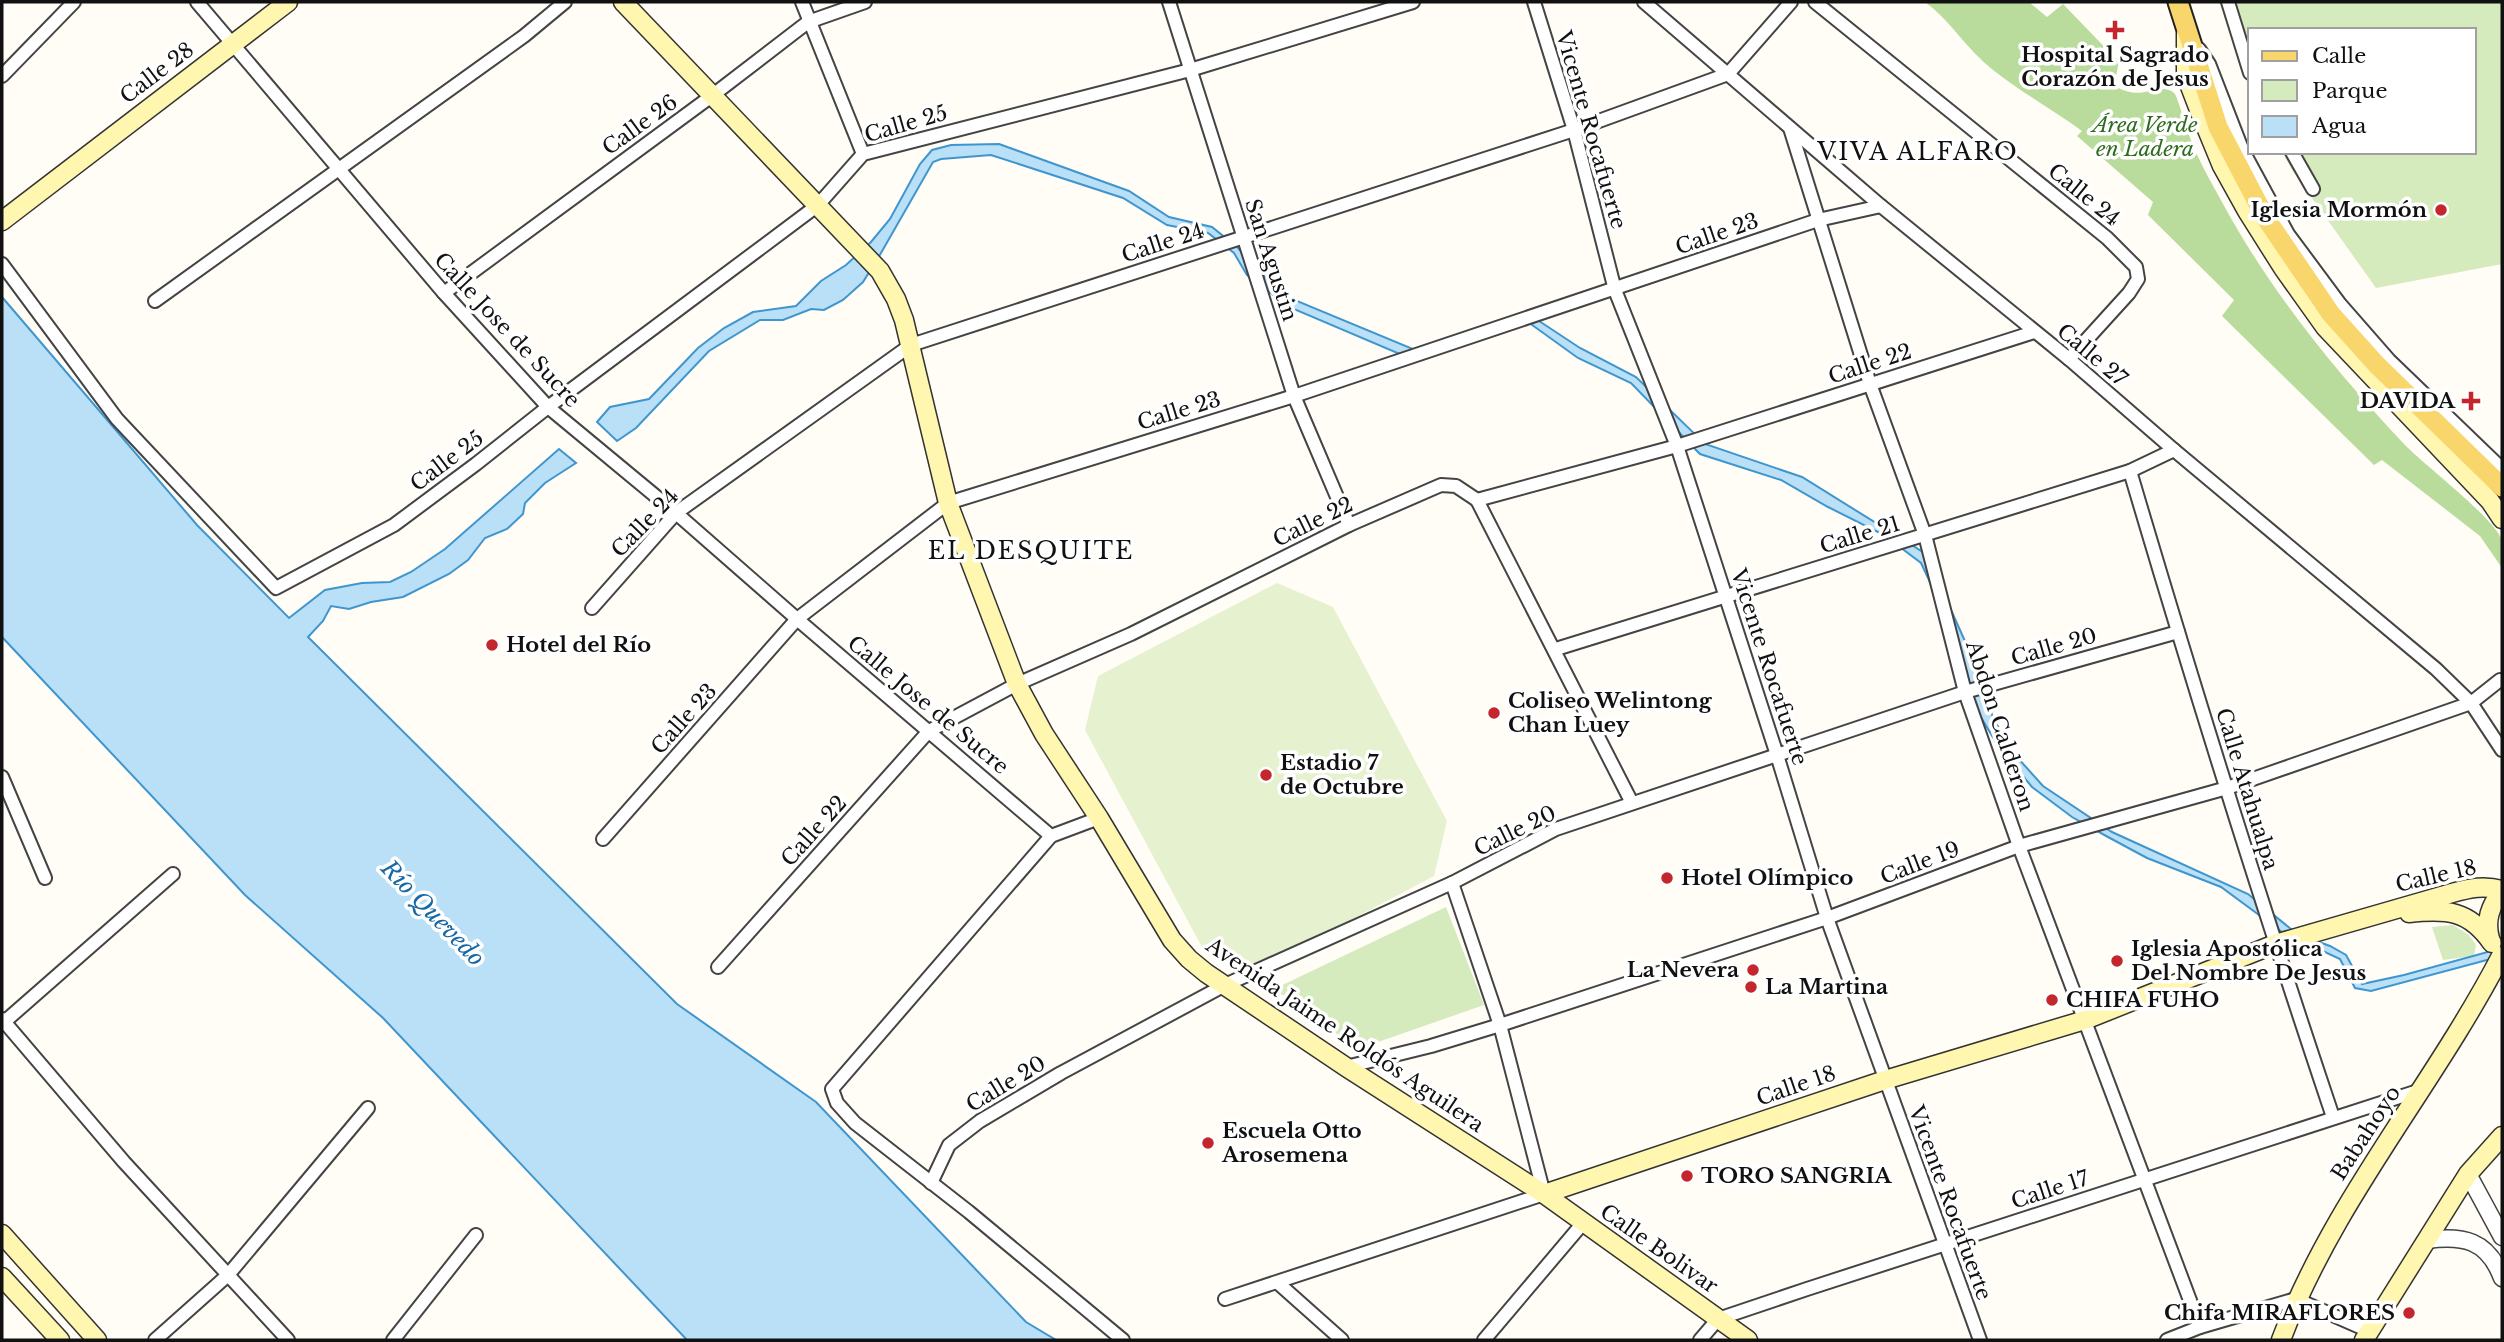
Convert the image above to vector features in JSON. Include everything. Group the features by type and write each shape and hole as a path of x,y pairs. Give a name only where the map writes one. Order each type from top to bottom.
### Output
{"main road":[{"name":"Calle 28","path":"2,221 288,2"},
{"name":"Avenida Jaime Roldós Aguilera","path":"623,2 880,271 896,299 911,345 948,503 1017,684 1044,734 1099,818 1172,940 1206,973 1544,1194"},
{"path":"2178,2 2218,127 2265,217 2331,314 2376,364 2502,486"},
{"path":"2186,31 2186,76 2201,115 2222,166 2283,268 2325,327 2490,501 2502,519"},
{"name":"Calle 18","path":"1544,1194 1885,1080 2085,1020 2275,944 2381,914 2396,907 2477,887 2502,890"},
{"path":"2498,952 2488,929 2488,915 2502,890"},
{"name":"Calle 18","path":"2381,914 2448,911 2472,921 2482,929 2498,952"},
{"name":"Babahoyo","path":"2281,1340 2297,1299 2344,1209 2476,1004 2498,952"},
{"path":"2366,1336 2468,1174 2500,1138 2502,1120"},
{"name":"Calle Bolivar","path":"1544,1194 1748,1340"},
{"path":"2,1234 97,1340"},
{"path":"2,1278 60,1340"}],"street":[{"path":"2,76 74,2"},
{"name":"Calle Jose de Sucre","path":"197,2 444,293 548,407 676,513 1051,836"},
{"path":"155,301 524,36 565,2"},
{"path":"802,2 863,154"},
{"name":"Calle 26","path":"444,293 808,22 865,2"},
{"name":"San Agustin","path":"1169,2 1294,396 1349,525"},
{"name":"Calle 25","path":"2,264 117,419 276,588 394,524 476,464 818,205 863,154 1190,71 1413,2"},
{"name":"Vicente Rocafuerte","path":"1534,2 1574,130 1615,290 1677,446 1777,755 1826,918 1980,1340"},
{"name":"Calle 27","path":"1644,2 1881,206 2069,359 2437,669 2471,703 2502,750"},
{"name":"Calle 24","path":"592,608 676,513 911,345 1574,130 1728,74 1791,2"},
{"name":"Calle 24","path":"1815,2 2107,238 2136,267 2138,279 2129,293 2069,359"},
{"path":"2228,2 2248,67"},
{"path":"2186,31 2209,64 2242,149 2288,233 2340,304 2389,360 2502,469"},
{"name":"Abdon Calderon","path":"1790,128 1870,384 1924,535 1965,692 2019,846 2200,1327"},
{"path":"2293,154 2313,189"},
{"name":"Calle 23","path":"603,839 797,619 948,503 1294,396 1818,220 1881,206"},
{"name":"Calle 22","path":"718,967 929,731 1017,684 1131,634 1349,525 1441,485 1456,486 1478,500 1677,446 2034,332"},
{"name":"Calle 21","path":"1556,649 2130,471 2174,450"},
{"name":"Calle Atahualpa","path":"2130,471 2275,944 2333,1117"},
{"path":"1478,500 1632,803"},
{"name":"Calle 20","path":"931,1183 949,1145 980,1121 1061,1073 1225,985 1452,883 1556,829 1965,692 2178,632"},
{"name":"Calle 19","path":"1346,1067 1500,1025 1826,918 2019,846 2227,788 2471,703 2500,680"},
{"path":"2,777 45,878"},
{"path":"1099,818 1051,836 832,1089 837,1103 855,1124 1123,1340"},
{"path":"173,874 3,1022 124,1162 288,1340"},
{"path":"1452,883 1500,1025 1544,1194"},
{"name":"Calle 17","path":"1718,1319 2421,1090"},
{"path":"155,1340 228,1275 368,1108"},
{"path":"2468,1174 2502,1237"},
{"name":"Calle 18","path":"1225,1299 1544,1194"},
{"path":"1484,1340 1583,1223"},
{"path":"393,1340 476,1235"},
{"path":"2427,1240 2464,1238 2487,1252 2502,1274"},
{"path":"1278,1283 1342,1340"},
{"path":"2167,1340 2200,1327 2297,1299 2366,1336"},
{"path":"1700,1340 1718,1319"}],"green space":[{"name":"Área Verde en Ladera","path":"1925,2 2029,2 2047,17 2063,4 2119,62 2114,85 2133,93 2163,89 2175,94 2192,144 2204,169 2241,235 2282,298 2378,416 2497,531 2503,544 2502,568 2480,536 2382,460 2374,465 2222,316 2234,300 2148,215 2153,202 2077,136 2082,131 1993,70"},
{"name":"Iglesia Mormón","path":"2220,2 2502,2 2502,264 2376,288 2283,154 2476,154 2476,28 2248,28 2248,85"},
{"name":"Estadio 7 de Octubre","path":"1277,583 1333,607 1447,821 1434,876 1260,968 1203,949 1085,730 1098,676"},
{"path":"1446,907 1484,1005 1358,1049 1274,989"},
{"path":"2453,925 2469,935 2476,945 2474,956 2443,960 2432,927"}],"water":[{"path":"999,144 1129,191 1169,217 1212,227 1292,299 1415,350 1527,313 1580,348 1636,377 1705,444 1802,477 1926,554 1964,639 1994,720 2017,757 2043,786 2112,832 2248,894 2297,934 2346,955 2362,984 2502,948 2502,956 2371,991 2355,988 2340,959 2282,932 2221,887 2147,858 2072,817 2032,787 1998,746 1972,702 1921,563 1884,535 1781,480 1700,454 1631,383 1578,358 1528,322 1402,355 1289,307 1247,275 1234,253 1208,233 1167,225 1123,198 991,155 933,162 863,282 843,300 824,310 811,309 783,320 760,320 709,351 636,428 617,441 597,422 610,407 649,399 698,348 724,328 753,312 796,306 821,281 846,265 871,242 890,219 920,164 932,150 951,145"},
{"name":"Río Quevedo","path":"2,297 197,525 289,618 325,590 362,583 390,582 411,572 445,549 559,449 576,463 545,483 525,503 523,514 507,529 485,538 468,560 449,574 403,597 349,609 331,606 323,621 308,637 677,1004 816,1102 1026,1322 1056,1340 687,1340 383,1018 245,895 2,637"}],"place":[{"name":"Hospital Sagrado Corazón de Jesus","path":"2115,30"},
{"name":"Iglesia Mormón","path":"2441,210"},
{"name":"DAVIDA","path":"2471,401"},
{"name":"Hotel del Río","path":"492,645"},
{"name":"Coliseo Welintong Chan Luey","path":"1494,713"},
{"name":"Estadio 7 de Octubre","path":"1266,775"},
{"name":"Hotel Olímpico","path":"1667,878"},
{"name":"Iglesia Apostólica Del Nombre De Jesus","path":"2117,961"},
{"name":"La Nevera","path":"1753,970"},
{"name":"La Martina","path":"1751,987"},
{"name":"CHIFA FUHO","path":"2052,1000"},
{"name":"Escuela Otto Arosemena","path":"1208,1143"},
{"name":"TORO SANGRIA","path":"1687,1176"},
{"name":"Chifa MIRAFLORES","path":"2409,1313"}],"district":[{"name":"VIVA ALFARO","path":"1918,152"},
{"name":"EL DESQUITE","path":"1031,551"}]}
